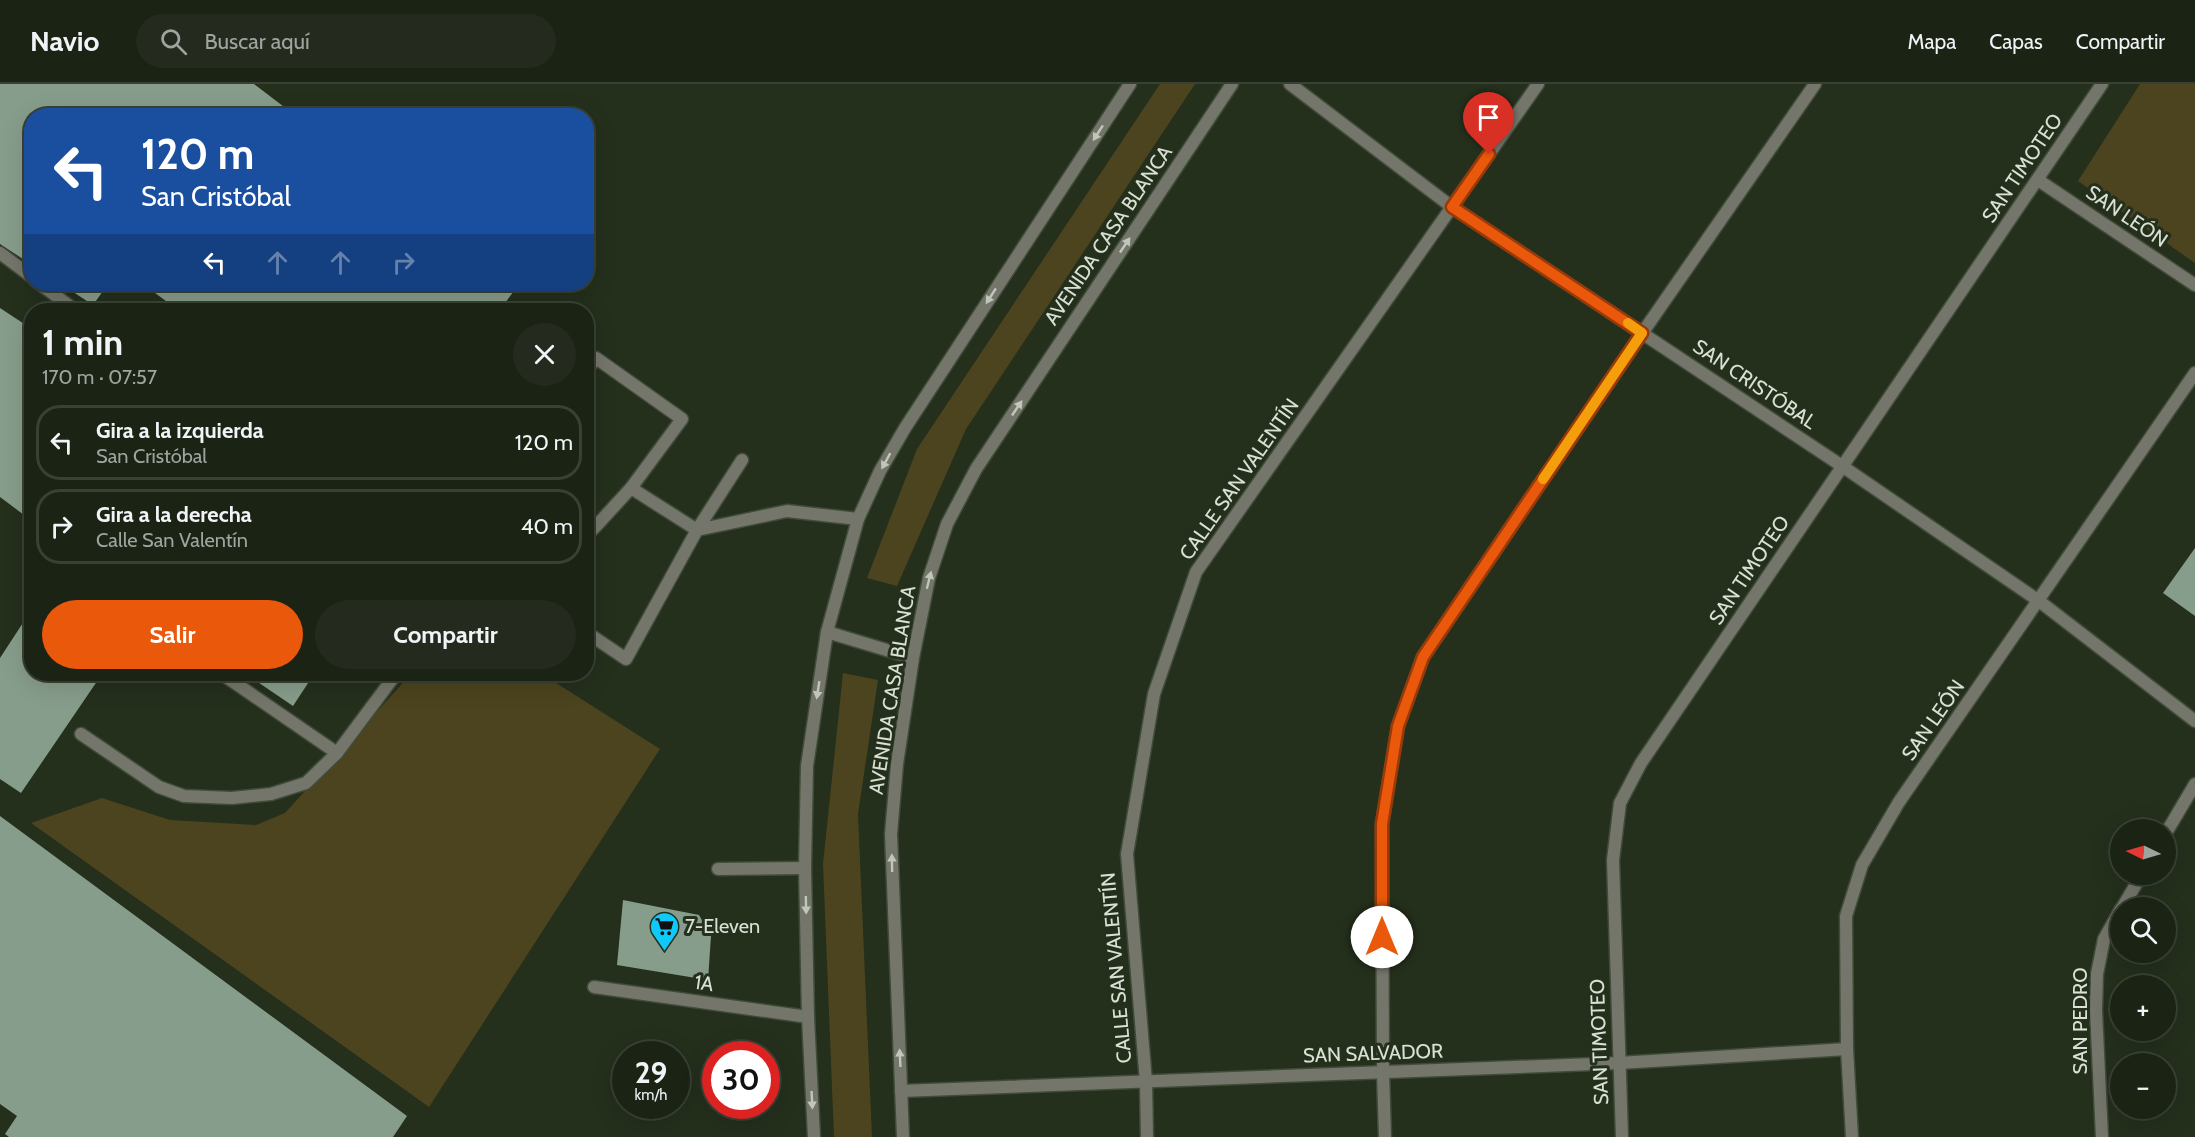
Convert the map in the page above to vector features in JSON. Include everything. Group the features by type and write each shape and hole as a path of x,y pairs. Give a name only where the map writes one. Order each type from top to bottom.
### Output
{"street":[{"path":"814,1137 808,1017 805,868 807,766 827,632 858,519 880,471 905,428 1130,84"},
{"name":"AVENIDA CASA BLANCA","path":"903,1137 891,834 897,764 928,578 947,524 976,469 1232,84"},
{"name":"SAN CRISTÓBAL","path":"1290,84 1452,207 1842,466 2039,601 2195,721"},
{"name":"CALLE SAN VALENTÍN","path":"1147,1137 1146,1082 1127,854 1154,694 1197,572 1538,84"},
{"path":"1385,1137 1382,824 1398,726 1423,657 1642,333 1815,84"},
{"name":"SAN TIMOTEO","path":"1622,1137 1613,860 1620,802 1641,763 2102,84"},
{"name":"SAN LEÓN","path":"2038,180 2195,285"},
{"path":"0,254 24,271"},
{"path":"49,291 65,303"},
{"path":"594,361 596,358 682,419 631,488 594,528"},
{"name":"SAN LEÓN","path":"1852,1137 1847,1049 1846,916 1862,865 1899,802 2195,373"},
{"path":"594,637 626,659 697,530 742,460"},
{"path":"631,488 697,530 787,511 858,519"},
{"path":"827,632 913,658"},
{"path":"232,681 338,753"},
{"path":"81,734 159,787 184,796 232,798 271,794 306,783 338,753 391,681"},
{"path":"2174,819 2195,784"},
{"path":"718,869 805,868"},
{"name":"SAN PEDRO","path":"2102,1137 2096,1010 2097,974 2104,939 2110,929"},
{"name":"1A","path":"594,987 808,1017"},
{"name":"SAN SALVADOR","path":"901,1091 1619,1063 1847,1049"}],"shaded area":[{"path":"1160,84 1195,84 966,429 897,586 867,578 917,449"},
{"path":"2140,84 2195,84 2195,263 2078,181"},
{"path":"843,673 878,680 858,814 872,1137 834,1137 823,864"},
{"path":"405,681 553,681 660,749 429,1107 31,823 102,798 170,820 256,825 285,813"}],"building":[{"path":"0,84 254,84 286,108 24,108 24,260 0,244"},
{"path":"72,291 103,291 94,303 90,303"},
{"path":"152,291 514,291 505,303 169,303"},
{"path":"0,308 24,324 24,515 0,497"},
{"path":"2195,548 2195,616 2163,593"},
{"path":"24,621 24,681 97,681 21,793 0,779 0,658"},
{"path":"256,681 309,681 293,706"},
{"path":"0,816 407,1116 393,1137 9,1137 5,1134 17,1116 0,1104"},
{"name":"7-Eleven","path":"623,900 699,915 711,936 708,980 617,965"}],"slow traffic":[{"path":"1543,479 1642,333 1628,323"}],"place":[{"name":"7-Eleven","path":"664,952"}],"route":[{"path":"1382,937 1382,824 1398,726 1423,657 1642,333 1452,207 1489,154"}]}
